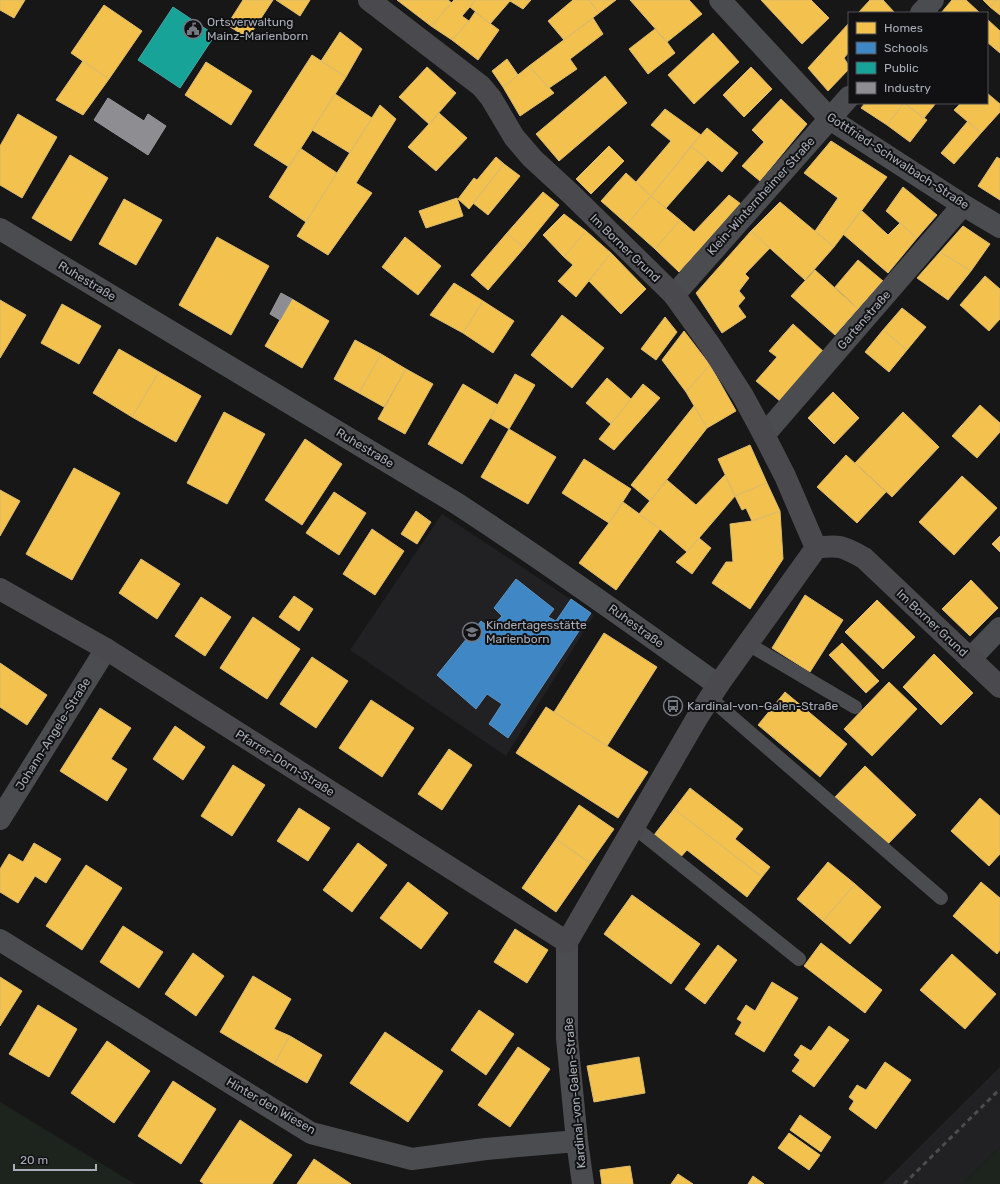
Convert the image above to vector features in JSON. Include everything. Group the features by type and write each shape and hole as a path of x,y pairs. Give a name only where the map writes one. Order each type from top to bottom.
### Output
{"street":[{"name":"Im Borner Grund","path":"369,0 481,86 491,98 514,137 532,158 674,295 710,345 743,396 785,476 816,548 832,545 848,549 864,558 1000,687"},
{"name":"Gottfried-Schwalbach-Straße","path":"720,0 830,119 963,205 1000,227"},
{"path":"922,12 933,0"},
{"name":"Klein-Winternheimer Straße","path":"674,295 848,98"},
{"name":"Gartenstraße","path":"764,435 963,205"},
{"name":"Ruhestraße","path":"0,228 456,503 605,604 714,692"},
{"path":"567,942 690,729 714,692 816,548"},
{"name":"Pfarrer-Dorn-Straße","path":"0,589 106,650 567,942"},
{"path":"970,659 1000,628"},
{"name":"Johann-Angele-Straße","path":"0,820 106,650"},
{"name":"Hinter den Wiesen","path":"0,940 311,1133 412,1159 486,1149 577,1141"},
{"name":"Kardinal-von-Galen-Straße","path":"567,942 567,1038 577,1141 583,1184"}],"lane":[{"path":"748,644 855,707"},
{"path":"714,692 941,898"},
{"path":"634,827 799,959"}],"shaded area":[{"name":"Kindertagesstätte Marienborn","path":"442,514 594,615 506,756 350,650"},
{"path":"1000,1067 1000,1147 962,1184 882,1184"},
{"path":"0,1102 135,1184 0,1184"},
{"path":"1000,1147 1000,1184 962,1184"}],"building: Homes":[{"path":"0,0 25,0 14,18 0,10"},
{"path":"243,0 273,0 248,38 227,25"},
{"path":"276,0 310,0 300,16"},
{"path":"397,0 448,0 452,3 431,26"},
{"path":"454,0 476,0 462,16 469,21 452,40 431,26"},
{"path":"476,0 531,0 523,9 510,1 490,24 470,7"},
{"path":"573,0 589,0 599,13 564,40 548,21"},
{"path":"589,0 616,0 599,13"},
{"path":"630,0 689,0 702,14 667,42"},
{"path":"761,0 811,0 829,18 802,44"},
{"path":"870,0 883,0 894,12 859,12"},
{"path":"952,0 966,0 979,12 942,12"},
{"path":"983,0 996,0 990,7"},
{"path":"996,0 1000,0 1000,15 990,7"},
{"path":"104,5 142,31 109,79 71,53"},
{"path":"475,12 499,30 478,60 452,40"},
{"path":"593,18 603,34 570,59 577,69 549,88 529,66"},
{"path":"988,20 1000,31 1000,53 988,43"},
{"path":"848,24 848,53 844,58 848,64 848,70 828,91 808,68"},
{"path":"655,29 675,53 648,74 629,49"},
{"path":"340,32 362,49 346,77 321,61"},
{"path":"713,33 739,62 694,104 668,75"},
{"path":"312,55 346,77 289,167 254,145"},
{"path":"507,59 518,75 503,87 492,71"},
{"path":"83,61 109,79 83,115 56,100"},
{"path":"206,62 252,91 231,125 185,95"},
{"path":"529,66 554,93 520,116 503,87"},
{"path":"427,67 456,93 429,124 399,97"},
{"path":"751,67 772,89 744,117 723,95"},
{"path":"605,76 627,103 559,161 536,134"},
{"path":"335,94 372,118 350,153 312,130"},
{"path":"988,94 1000,104 1000,112 981,133 954,110 960,104 988,104"},
{"path":"781,99 807,124 760,181 742,166 764,142 752,130"},
{"path":"864,104 903,104 887,125 861,108"},
{"path":"903,104 927,120 910,142 887,125"},
{"path":"905,104 935,104 924,118"},
{"path":"380,105 396,119 356,183 372,193 328,255 297,236"},
{"path":"665,109 701,135 651,196 636,182 671,141 651,125"},
{"path":"439,113 467,138 436,171 408,147"},
{"path":"18,114 57,137 22,198 0,185 0,146"},
{"path":"968,121 981,133 954,164 941,153"},
{"path":"707,128 738,153 722,172 691,146"},
{"path":"831,141 887,177 834,247 815,231 838,198 804,173"},
{"path":"609,146 624,161 591,194 576,179"},
{"path":"691,146 708,160 666,208 651,196"},
{"path":"300,148 337,173 306,222 269,197"},
{"path":"70,155 108,178 71,241 32,218"},
{"path":"496,157 504,164 469,209 458,199 474,178 477,180"},
{"path":"997,157 1000,159 1000,200 978,186"},
{"path":"504,164 520,176 488,215 473,203"},
{"path":"626,173 651,196 627,224 601,201"},
{"path":"903,187 937,215 917,238 886,211"},
{"path":"543,192 559,205 524,248 507,233"},
{"path":"729,195 741,204 679,272 655,249 680,220 694,232"},
{"path":"651,196 680,220 655,249 627,224"},
{"path":"457,198 463,216 426,228 419,211"},
{"path":"124,199 162,220 136,265 99,244"},
{"path":"780,202 834,247 805,280 751,231"},
{"path":"861,210 888,235 900,223 917,238 888,273 843,234"},
{"path":"564,214 586,231 564,257 543,235"},
{"path":"963,226 990,244 971,271 940,252"},
{"path":"586,231 611,253 576,297 558,281 573,265 564,257"},
{"path":"751,231 770,248 745,274 749,278 739,291 745,298 738,306 746,317 722,333 696,293"},
{"path":"507,233 524,248 488,290 471,275"},
{"path":"217,237 269,266 231,335 179,305"},
{"path":"405,237 441,266 418,295 382,267"},
{"path":"940,252 971,271 948,300 917,278"},
{"path":"611,253 646,289 621,314 589,281"},
{"path":"858,260 883,281 858,309 835,287"},
{"path":"815,270 858,309 835,335 791,296"},
{"path":"985,276 1000,289 1000,319 989,331 960,305"},
{"path":"454,283 483,301 463,333 430,315"},
{"path":"292,299 329,321 302,368 265,346"},
{"path":"0,300 26,315 0,358"},
{"path":"483,301 514,321 493,353 463,333"},
{"path":"62,304 101,326 79,364 41,343"},
{"path":"902,308 926,327 907,350 883,330"},
{"path":"562,315 604,348 572,388 531,355"},
{"path":"665,317 677,332 656,360 641,349"},
{"path":"793,324 824,352 781,402 756,381 777,357 769,351"},
{"path":"883,330 907,350 889,372 865,352"},
{"path":"684,331 710,365 686,392 662,360"},
{"path":"355,340 381,354 359,393 334,379"},
{"path":"119,349 159,372 132,417 93,393"},
{"path":"381,354 406,369 384,407 359,393"},
{"path":"710,365 736,411 707,428 686,392"},
{"path":"406,369 433,384 405,434 378,419"},
{"path":"159,372 201,396 176,442 132,417"},
{"path":"515,374 535,385 509,429 490,418"},
{"path":"607,378 631,399 611,424 586,403"},
{"path":"463,384 498,405 462,464 428,444"},
{"path":"643,384 660,398 614,450 599,439"},
{"path":"833,392 859,418 834,444 808,418"},
{"path":"980,405 1000,423 1000,432 977,458 952,436"},
{"path":"694,406 707,428 650,501 631,485"},
{"path":"224,412 265,434 227,504 187,483"},
{"path":"903,412 939,447 892,497 855,463"},
{"path":"509,429 556,457 528,504 481,477"},
{"path":"305,439 342,464 302,525 265,500"},
{"path":"750,445 767,483 735,496 718,459"},
{"path":"846,455 886,492 857,523 817,487"},
{"path":"584,459 631,489 609,523 562,493"},
{"path":"74,468 120,493 72,580 26,554"},
{"path":"725,475 735,496 687,552 660,529 639,514 667,480 696,505"},
{"path":"962,476 997,508 954,555 919,522"},
{"path":"767,483 780,511 752,521 746,508 742,510 735,496"},
{"path":"0,490 20,501 0,536"},
{"path":"334,492 366,513 339,555 306,533"},
{"path":"623,502 660,529 616,590 579,563"},
{"path":"416,511 431,522 417,544 401,534"},
{"path":"780,511 783,559 750,609 712,583 726,562 733,562 730,524 752,521"},
{"path":"372,529 404,551 375,595 343,574"},
{"path":"1000,536 1000,552 992,544"},
{"path":"699,538 711,548 692,574 676,562"},
{"path":"141,559 180,584 157,619 119,593"},
{"path":"971,580 998,608 970,636 942,609"},
{"path":"805,595 843,620 810,672 772,648"},
{"path":"294,596 313,609 299,631 279,617"},
{"path":"201,597 231,617 205,656 175,636"},
{"path":"877,600 915,637 883,669 845,632"},
{"path":"253,617 300,649 267,699 220,668"},
{"path":"604,633 657,667 607,746 554,712"},
{"path":"842,643 879,681 866,693 829,655"},
{"path":"934,654 973,693 941,725 903,687"},
{"path":"312,657 348,681 316,728 280,704"},
{"path":"0,663 47,695 27,725 0,707"},
{"path":"889,682 917,709 872,756 844,729"},
{"path":"785,692 847,744 820,777 758,725"},
{"path":"371,700 414,728 382,777 339,748"},
{"path":"546,707 648,772 618,818 516,753"},
{"path":"100,708 131,728 111,759 127,769 107,801 60,771"},
{"path":"175,726 205,747 183,780 153,759"},
{"path":"449,749 472,765 442,810 418,794"},
{"path":"233,765 265,785 232,836 201,816"},
{"path":"865,766 916,815 886,846 835,797"},
{"path":"690,788 743,829 735,839 770,867 762,877 674,809"},
{"path":"980,798 1000,816 1000,854 989,866 951,831"},
{"path":"579,805 614,829 590,863 556,839"},
{"path":"299,808 330,828 308,861 277,841"},
{"path":"674,809 762,877 747,897 687,850 678,860 651,839"},
{"path":"556,839 590,863 556,912 522,888"},
{"path":"34,843 61,859 46,883 35,876 18,903 0,892 0,869 9,854 23,862"},
{"path":"358,843 387,865 352,912 323,890"},
{"path":"828,862 855,884 823,921 797,899"},
{"path":"86,865 122,888 82,950 46,926"},
{"path":"408,882 448,913 421,949 380,918"},
{"path":"981,882 1000,898 1000,950 997,954 953,916"},
{"path":"855,884 881,907 850,944 823,921"},
{"path":"632,895 700,944 671,984 604,934"},
{"path":"123,926 163,952 139,988 100,962"},
{"path":"515,929 548,950 527,983 494,962"},
{"path":"821,943 882,990 865,1013 804,966"},
{"path":"718,945 737,960 705,1004 685,989"},
{"path":"193,953 224,976 196,1016 165,994"},
{"path":"952,954 996,994 965,1029 920,990"},
{"path":"253,976 291,999 274,1029 290,1036 274,1064 220,1032"},
{"path":"0,977 22,991 0,1026"},
{"path":"772,982 798,998 764,1052 735,1034 742,1022 737,1019 746,1005 755,1011"},
{"path":"38,1005 77,1029 49,1077 9,1054"},
{"path":"479,1010 514,1034 486,1075 451,1050"},
{"path":"829,1026 849,1040 814,1087 792,1071 800,1060 794,1055 801,1045 811,1051"},
{"path":"385,1032 443,1071 408,1122 350,1083"},
{"path":"290,1036 322,1055 307,1083 274,1064"},
{"path":"107,1041 150,1071 114,1123 71,1093"},
{"path":"518,1047 550,1069 510,1127 478,1105"},
{"path":"639,1057 645,1093 594,1102 587,1066"},
{"path":"885,1062 911,1080 876,1129 849,1109 854,1101 849,1097 857,1085 866,1090"},
{"path":"173,1081 216,1109 181,1164 138,1136"},
{"path":"800,1115 831,1137 821,1152 790,1130"},
{"path":"240,1120 292,1155 272,1184 204,1184 200,1181"},
{"path":"789,1133 820,1155 809,1170 778,1148"},
{"path":"314,1159 351,1184 297,1184"},
{"path":"630,1166 633,1184 602,1184 600,1170"},
{"path":"678,1174 693,1184 671,1184"},
{"path":"753,1176 764,1184 748,1184"}],"building: Schools":[{"path":"516,579 554,609 548,617 556,621 571,599 591,613 508,738 489,724 502,704 487,694 476,709 437,675 481,621 490,628 502,616 494,608"}],"building: Public":[{"path":"173,7 215,35 180,88 138,60"}],"building: Industry":[{"path":"108,98 144,121 148,114 166,126 148,155 94,120"},
{"path":"281,293 292,299 280,320 270,314"}],"railway":[{"path":"904,1184 1000,1089"}],"place":[{"name":"Ortsverwaltung Mainz-Marienborn","path":"193,29"},
{"name":"Kindertagesstätte Marienborn","path":"472,632"},
{"name":"Kardinal-von-Galen-Straße","path":"673,706"}]}
